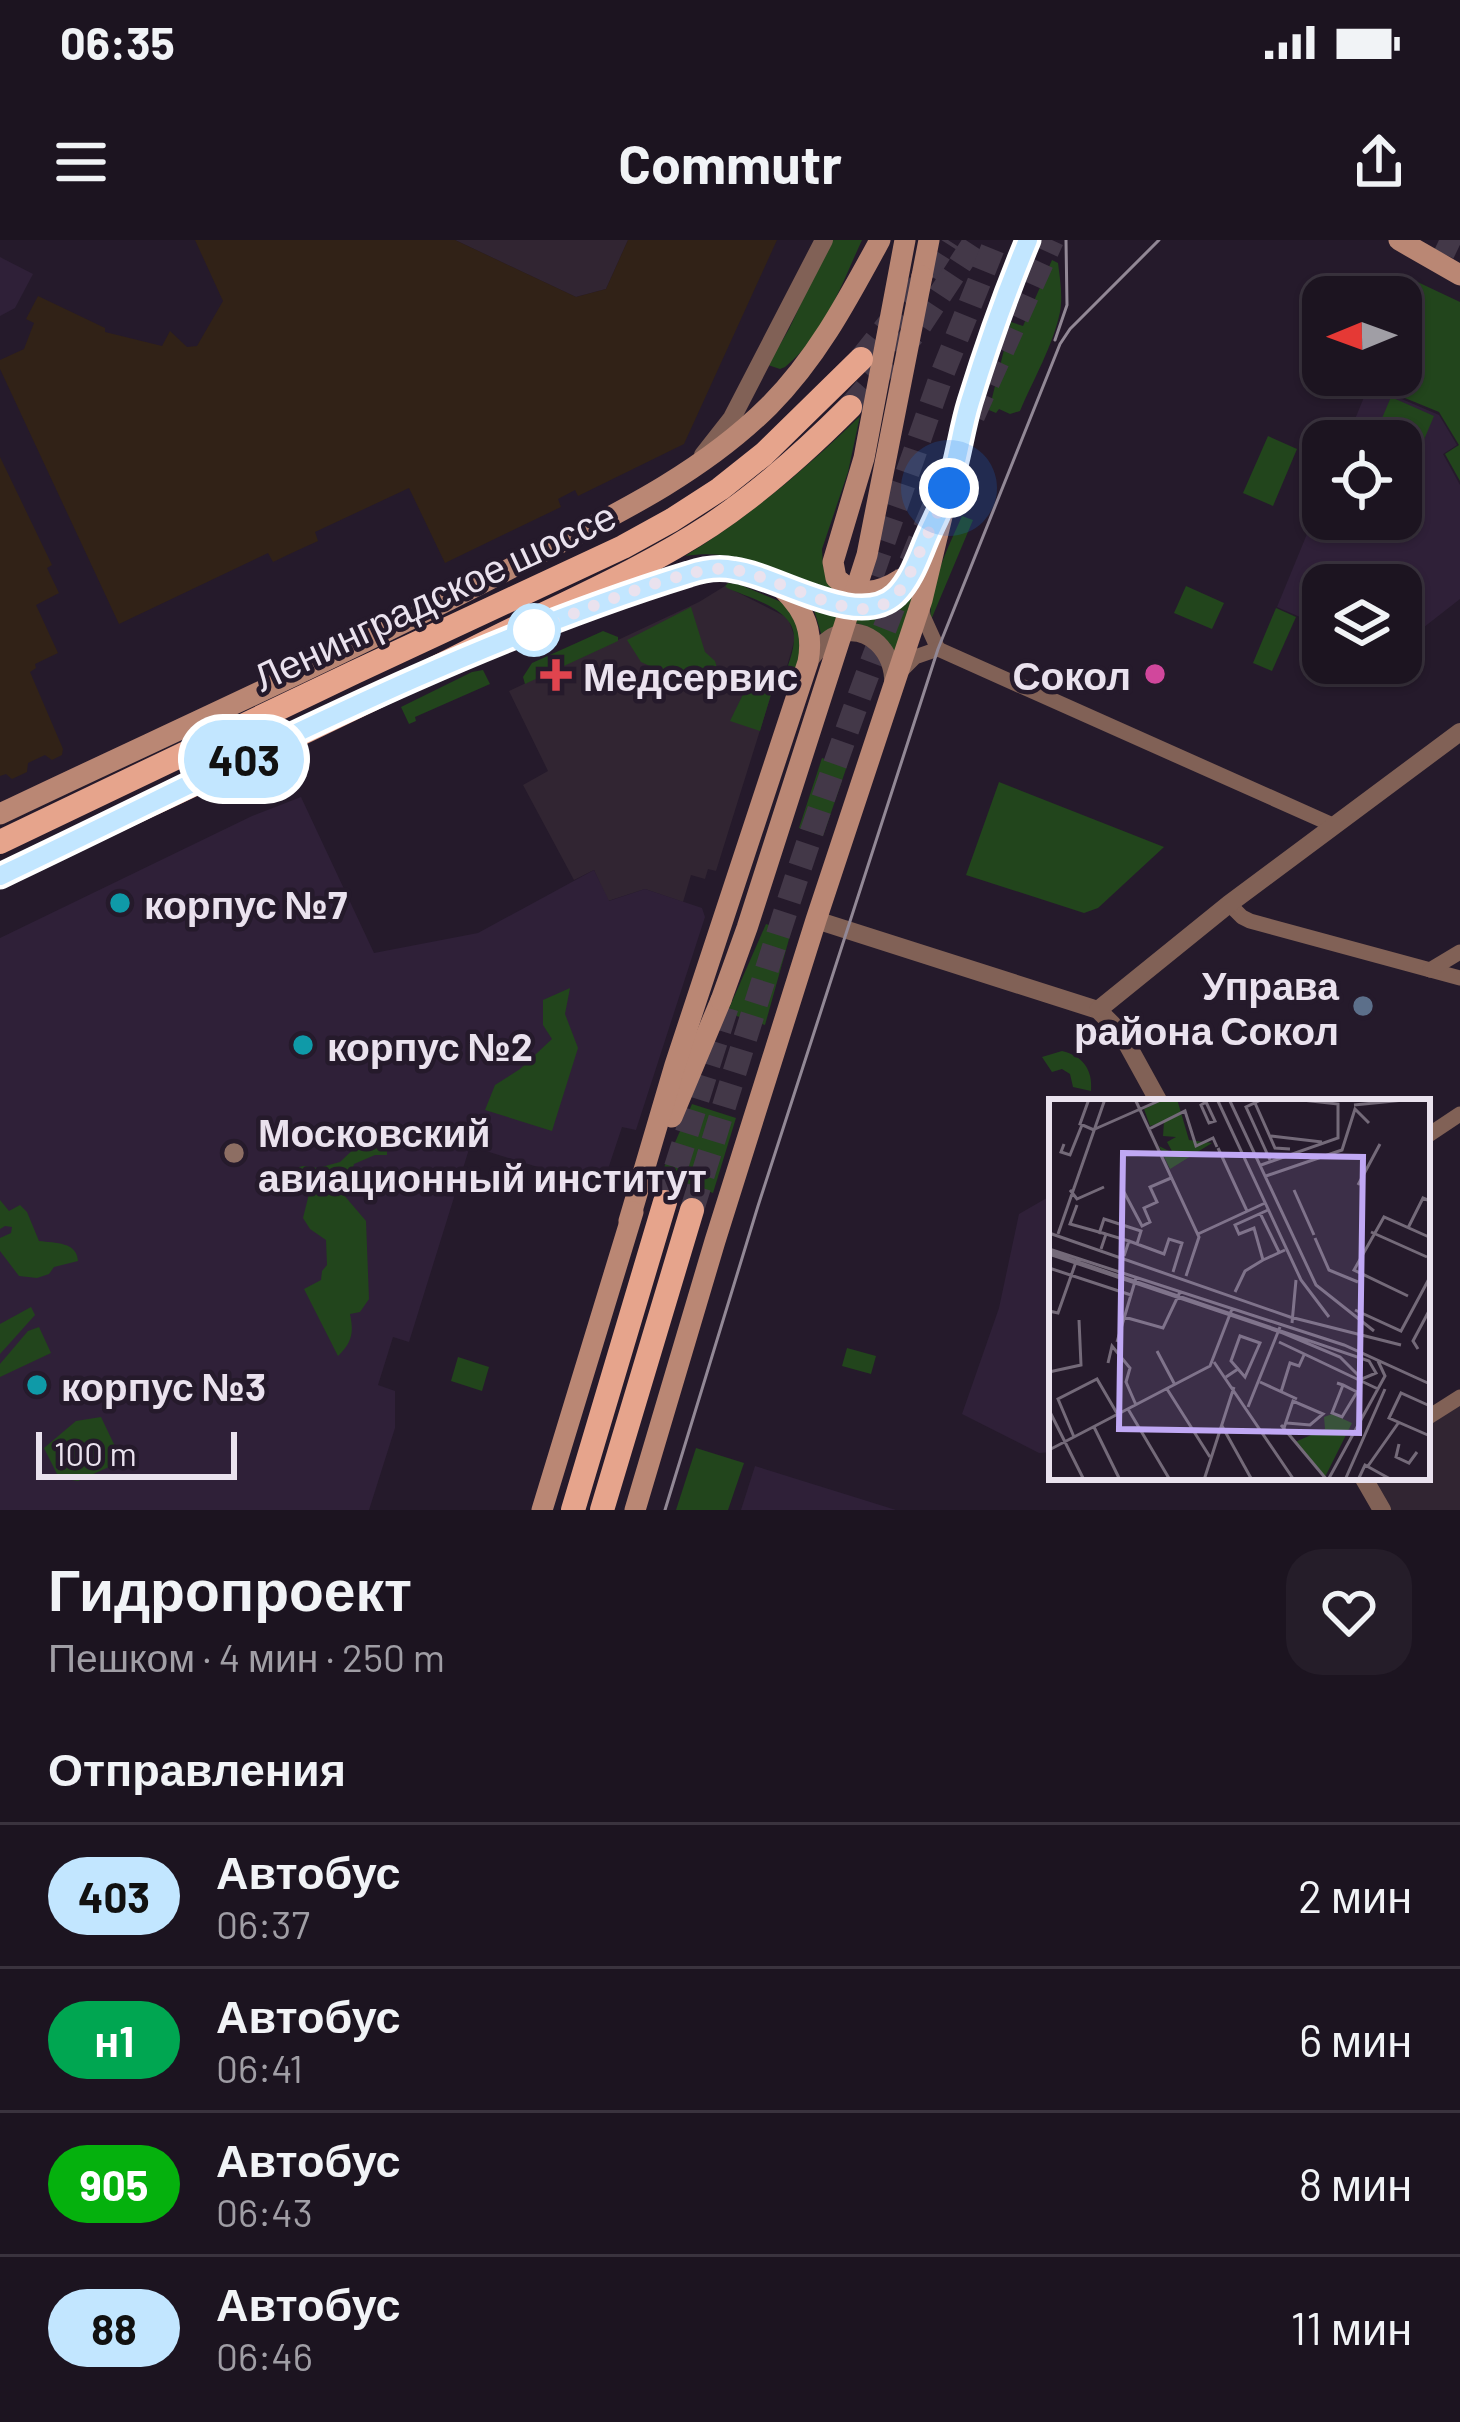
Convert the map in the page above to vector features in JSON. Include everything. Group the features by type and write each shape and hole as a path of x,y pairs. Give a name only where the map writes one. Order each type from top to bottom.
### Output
{"main road":[{"path":"0,814 470,590 628,507 691,468 766,410 791,383 846,304 880,240"},
{"path":"905,240 865,458 833,571 842,584 865,592 888,587 910,574"},
{"path":"629,1221 747,928 867,555 929,240"},
{"path":"634,1510 816,920 922,600 962,431 994,326 1028,240"},
{"path":"1399,240 1460,275"},
{"name":"Ленинградское шоссе","path":"0,842 672,520 764,454 861,359"},
{"name":"Ленинградское шоссе","path":"0,876 634,569 711,524 780,473 850,407"},
{"path":"419,676 554,622 688,574 718,568 772,579 845,606 865,609 884,604 910,574 949,488"},
{"path":"542,1510 675,1065 808,662 810,637 804,614 772,579"},
{"path":"353,673 470,590"},
{"path":"573,1510 665,1202"},
{"path":"602,1510 692,1210"}],"street":[{"path":"691,468 732,418 824,240"},
{"path":"922,600 923,616 938,650"},
{"path":"808,662 834,636 862,634 889,656 894,677 891,694"},
{"path":"900,672 915,657 938,650 1335,826"},
{"path":"1098,1010 1229,904 1460,733"},
{"path":"1229,904 1250,921 1460,978"},
{"path":"816,920 1098,1010 1121,1033 1157,1099"},
{"path":"1430,970 1460,952"},
{"path":"1430,1134 1460,1114"},
{"path":"1430,1416 1460,1397"},
{"path":"1365,1480 1382,1510"}],"shaded area":[{"path":"195,240 455,240 576,297 606,289 628,240 777,240 684,444 578,496 575,490 558,499 561,507 445,563 409,488 315,532 318,541 273,562 268,553 119,624 0,369 0,360 24,349 34,323 26,319 38,296 105,332 162,346 170,331 187,347 197,346 223,301"},
{"path":"455,240 628,240 606,289 576,297"},
{"path":"0,257 33,274 15,308 0,316"},
{"path":"1364,396 1395,396 1439,415 1457,445 1443,454 1460,485 1460,599 1422,629 1422,564 1302,564 1302,618 1277,607 1305,540 1422,540 1422,420 1355,420"},
{"path":"0,457 52,565 47,568 59,593 36,605 58,653 35,664 30,672 62,755 52,760 45,755 28,763 27,772 12,779 0,776"},
{"path":"725,586 788,618 795,638 784,677 777,676 716,871 708,869 705,879 691,875 683,902 645,889 608,901 594,870 574,880 523,785 548,771 509,691"},
{"name":"Московский авиационный институт","path":"301,797 374,953 478,933 594,870 609,901 645,889 702,908 705,917 636,1130 622,1127 602,1187 470,1146 409,1342 393,1337 378,1385 395,1391 395,1428 369,1510 0,1510 0,938"},
{"path":"1049,1197 1049,1452 1039,1453 962,1414 999,1308 1019,1214"},
{"path":"1460,1406 1460,1510 1389,1510 1373,1480 1430,1480 1430,1424"},
{"path":"755,1466 896,1510 741,1510"}],"green space":[{"path":"831,240 862,240 811,340 785,367 768,365 789,329"},
{"path":"1052,260 1058,263 1061,294 1053,337 1020,411 1010,414 999,409 996,413 989,410 1011,322 1023,326"},
{"path":"1422,284 1460,302 1460,481 1445,454 1459,445 1439,412 1400,396 1422,396"},
{"path":"1391,397 1434,416 1423,442 1422,420 1381,420"},
{"path":"860,416 848,472 822,549 823,567 840,595 745,559 685,556 776,491"},
{"path":"1268,436 1297,449 1273,506 1243,493"},
{"path":"962,516 973,520 931,620 936,580"},
{"path":"728,583 786,604 804,640 793,679 784,677 794,638 787,619 727,588"},
{"path":"1186,586 1224,603 1212,629 1174,613"},
{"path":"919,590 896,653 858,624 822,637 812,603 868,616 892,610"},
{"path":"691,607 705,652 717,668 705,691 641,662 627,640"},
{"path":"1276,608 1296,617 1272,671 1253,663"},
{"path":"603,631 618,641 525,684 523,677 532,663"},
{"path":"483,670 490,684 415,717 409,724 401,707"},
{"path":"750,680 772,691 760,731 730,721"},
{"path":"822,758 847,766 823,836 799,828"},
{"path":"999,782 1164,847 1098,908 1084,913 966,875"},
{"path":"766,924 791,932 765,1025 727,1013"},
{"path":"570,988 565,1014 578,1048 552,1131 485,1110 495,1085 552,1039 543,1025 543,1000"},
{"path":"1062,1051 1085,1065 1091,1091 1073,1087 1070,1074 1062,1069 1052,1072 1042,1057"},
{"path":"692,1104 736,1118 713,1193 661,1174"},
{"path":"377,1139 387,1146 387,1155 354,1164 351,1174 335,1172 331,1180 366,1221 369,1299 360,1312 350,1314 351,1337 338,1356 304,1289 321,1280 327,1265 326,1240 303,1218 309,1194 276,1192 288,1170 340,1162 358,1145"},
{"path":"0,1200 9,1211 20,1205 39,1241 70,1247 78,1261 54,1267 37,1278 19,1276 0,1251 0,1238 11,1233 12,1227 0,1229"},
{"path":"31,1307 35,1315 0,1354 0,1324"},
{"path":"39,1327 51,1353 0,1377 0,1364 28,1331"},
{"path":"847,1348 876,1356 871,1374 842,1366"},
{"path":"458,1357 489,1367 482,1391 451,1381"},
{"path":"101,1417 122,1461 78,1481 59,1478 44,1448 76,1421"},
{"path":"696,1448 744,1463 728,1510 676,1510"}],"tunnel":[{"path":"861,359 916,290 948,240"},
{"path":"850,407 916,331 976,240"},
{"path":"860,609 941,377 996,240"},
{"path":"973,416 1052,240"},
{"path":"1439,240 1460,250"},
{"path":"692,1210 840,751 945,481"},
{"path":"665,1202 727,1006"}],"tram line":[{"path":"1055,340 1067,305 1066,240"},
{"path":"665,1510 938,649 1060,344 1159,240"}],"bus line":[{"name":"403","path":"0,876 419,676 701,570 733,569 845,606 865,609 884,604 904,586 916,566 949,488 994,326 1028,240"}],"place":[{"name":"Сокол","path":"1155,674"},
{"name":"Медсервис","path":"556,675"},
{"name":"корпус №7","path":"120,903"},
{"name":"Управа района Сокол","path":"1363,1006"},
{"name":"корпус №2","path":"303,1045"},
{"name":"Московский авиационный институт","path":"234,1153"},
{"name":"корпус №3","path":"37,1385"}],"route":[{"path":"534,630 688,574 718,568 763,576 845,606 875,608 904,586 949,488"}]}
